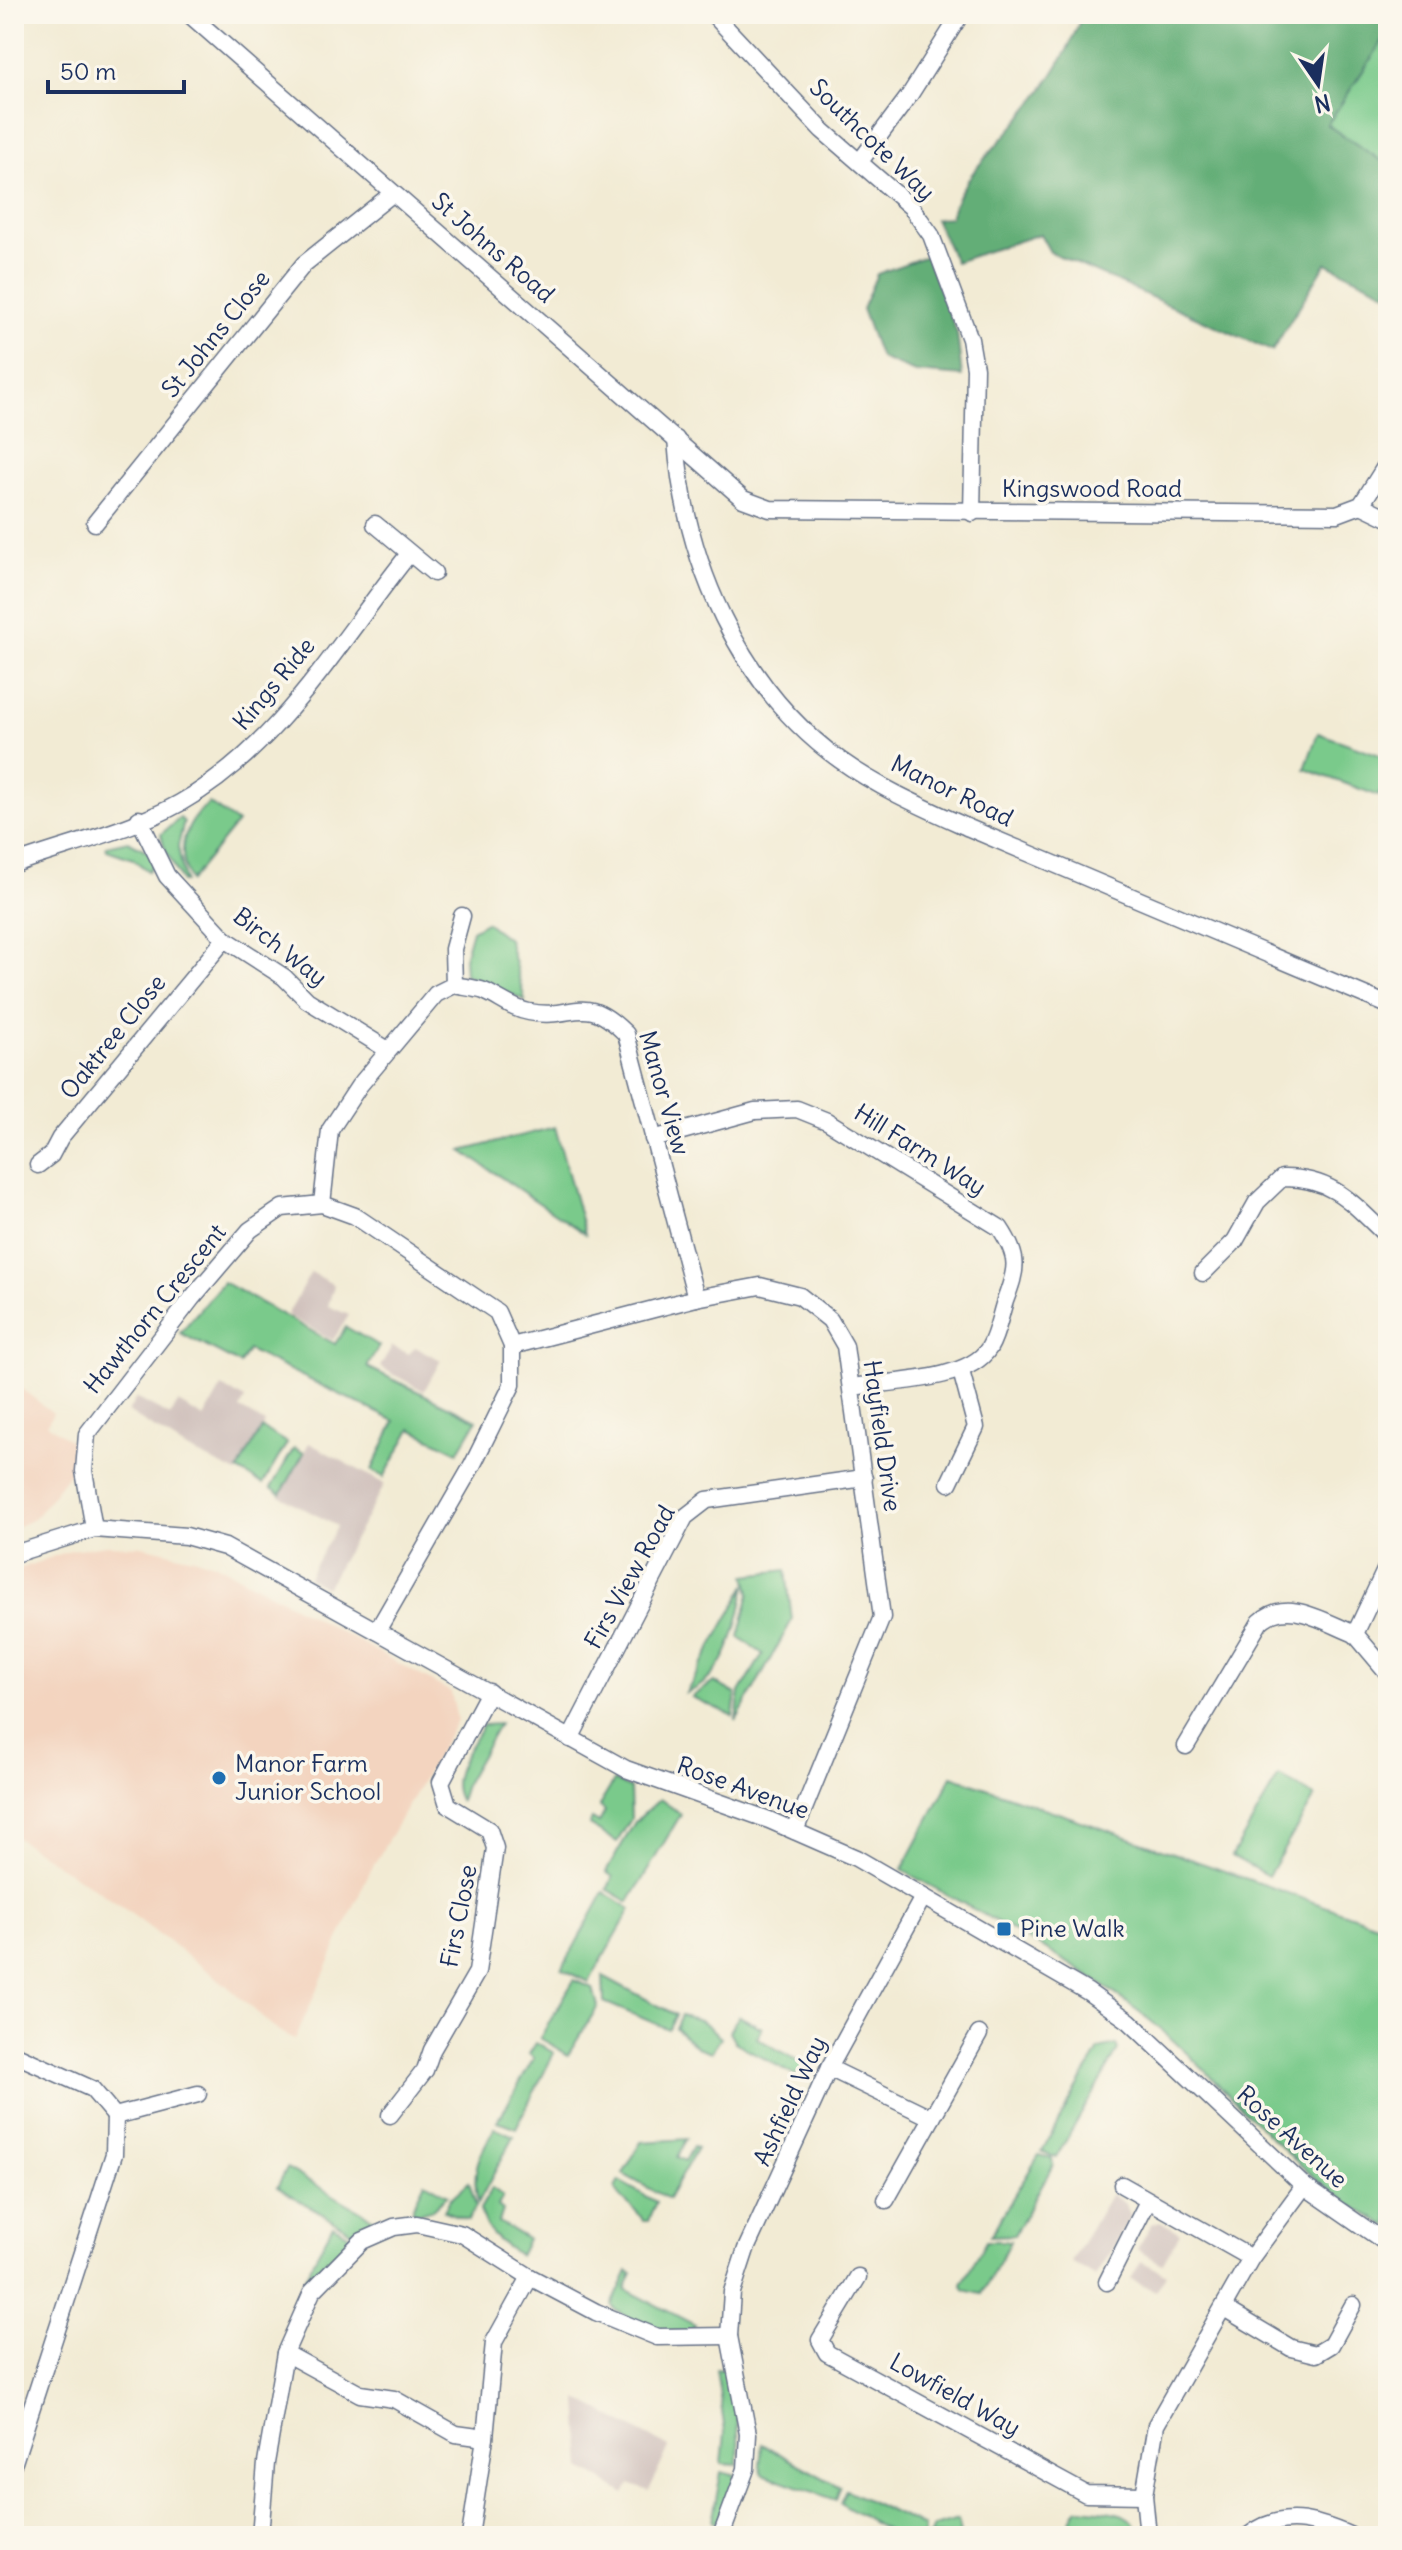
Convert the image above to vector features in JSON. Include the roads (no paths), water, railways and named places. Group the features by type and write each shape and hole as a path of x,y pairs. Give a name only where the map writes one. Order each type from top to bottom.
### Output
{"street":[{"name":"St Johns Road","path":"189,14 743,499 770,509"},
{"name":"Southcote Way","path":"713,14 822,130 861,160 911,207 931,235 970,339 975,368 972,513"},
{"path":"861,160 909,96 961,14"},
{"name":"St Johns Close","path":"95,523 304,264 393,193"},
{"name":"Manor Road","path":"676,439 679,481 691,536 719,610 770,695 839,759 910,801 969,828 1388,1005"},
{"path":"1388,462 1361,505 1388,518"},
{"name":"Kingswood Road","path":"770,509 1337,514 1361,505"},
{"path":"375,524 434,573"},
{"name":"Kings Ride","path":"14,864 179,803 232,767 276,728 409,554"},
{"name":"Birch Way","path":"139,819 167,876 225,939 284,977 307,1000 388,1050"},
{"path":"322,1204 330,1130 388,1050 436,994 454,985 453,949 462,916"},
{"name":"Oaktree Close","path":"38,1165 51,1155 60,1138 225,939"},
{"name":"Manor View","path":"454,985 483,991 511,1007 530,1013 548,1014 584,1007 608,1016 626,1034 696,1298"},
{"name":"Hill Farm Way","path":"653,1139 755,1111 797,1109 827,1121 1000,1228 1013,1247 1016,1270 990,1347 961,1371"},
{"path":"1203,1273 1235,1241 1257,1202 1282,1178 1311,1177 1345,1197 1388,1237"},
{"name":"Hawthorn Crescent","path":"94,1529 84,1471 87,1434 192,1298 250,1230 282,1208 322,1204 355,1216 497,1312 512,1346 512,1385 472,1466 377,1631"},
{"name":"Hayfield Drive","path":"512,1346 696,1298 760,1286 800,1296 830,1320 845,1346 882,1617 795,1831"},
{"path":"852,1387 961,1371 976,1427 949,1483"},
{"name":"Firs View Road","path":"570,1739 685,1517 707,1500 864,1478"},
{"name":"Rose Avenue","path":"14,1554 94,1529 186,1536 225,1547 626,1769 795,1831 856,1858 1088,1992 1129,2021 1304,2186 1388,2244"},
{"path":"1355,1634 1388,1564"},
{"path":"1186,1746 1260,1622 1271,1611 1288,1608 1355,1634 1388,1673"},
{"name":"Firs Close","path":"390,2115 425,2070 432,2050 477,1972 495,1848 489,1830 448,1805 441,1782 489,1692"},
{"name":"Ashfield Way","path":"721,2536 746,2469 748,2434 729,2336 732,2292 746,2249 829,2068 923,1897"},
{"path":"886,2200 979,2034"},
{"path":"14,2054 92,2089 115,2116 114,2154 14,2462"},
{"path":"829,2068 932,2118"},
{"path":"115,2116 198,2094"},
{"path":"1122,2185 1251,2258"},
{"path":"1148,2536 1144,2495 1156,2425 1251,2258 1304,2186"},
{"path":"1107,2282 1148,2201"},
{"path":"260,2536 266,2463 285,2353 312,2292 362,2241 394,2227 417,2224 462,2234 530,2277 596,2312 657,2337 729,2336"},
{"path":"470,2536 485,2438 494,2342 530,2277"},
{"name":"Lowfield Way","path":"858,2277 820,2340 827,2353 1086,2494 1144,2495"},
{"path":"1224,2308 1291,2348 1316,2354 1331,2345 1353,2305"},
{"path":"285,2353 360,2394 394,2399 456,2434 485,2438"},
{"path":"1248,2536 1262,2525 1288,2518 1320,2522 1351,2536"}],"place":[{"name":"Manor Farm Junior School","path":"219,1778"},
{"name":"Pine Walk","path":"1004,1929"}]}
